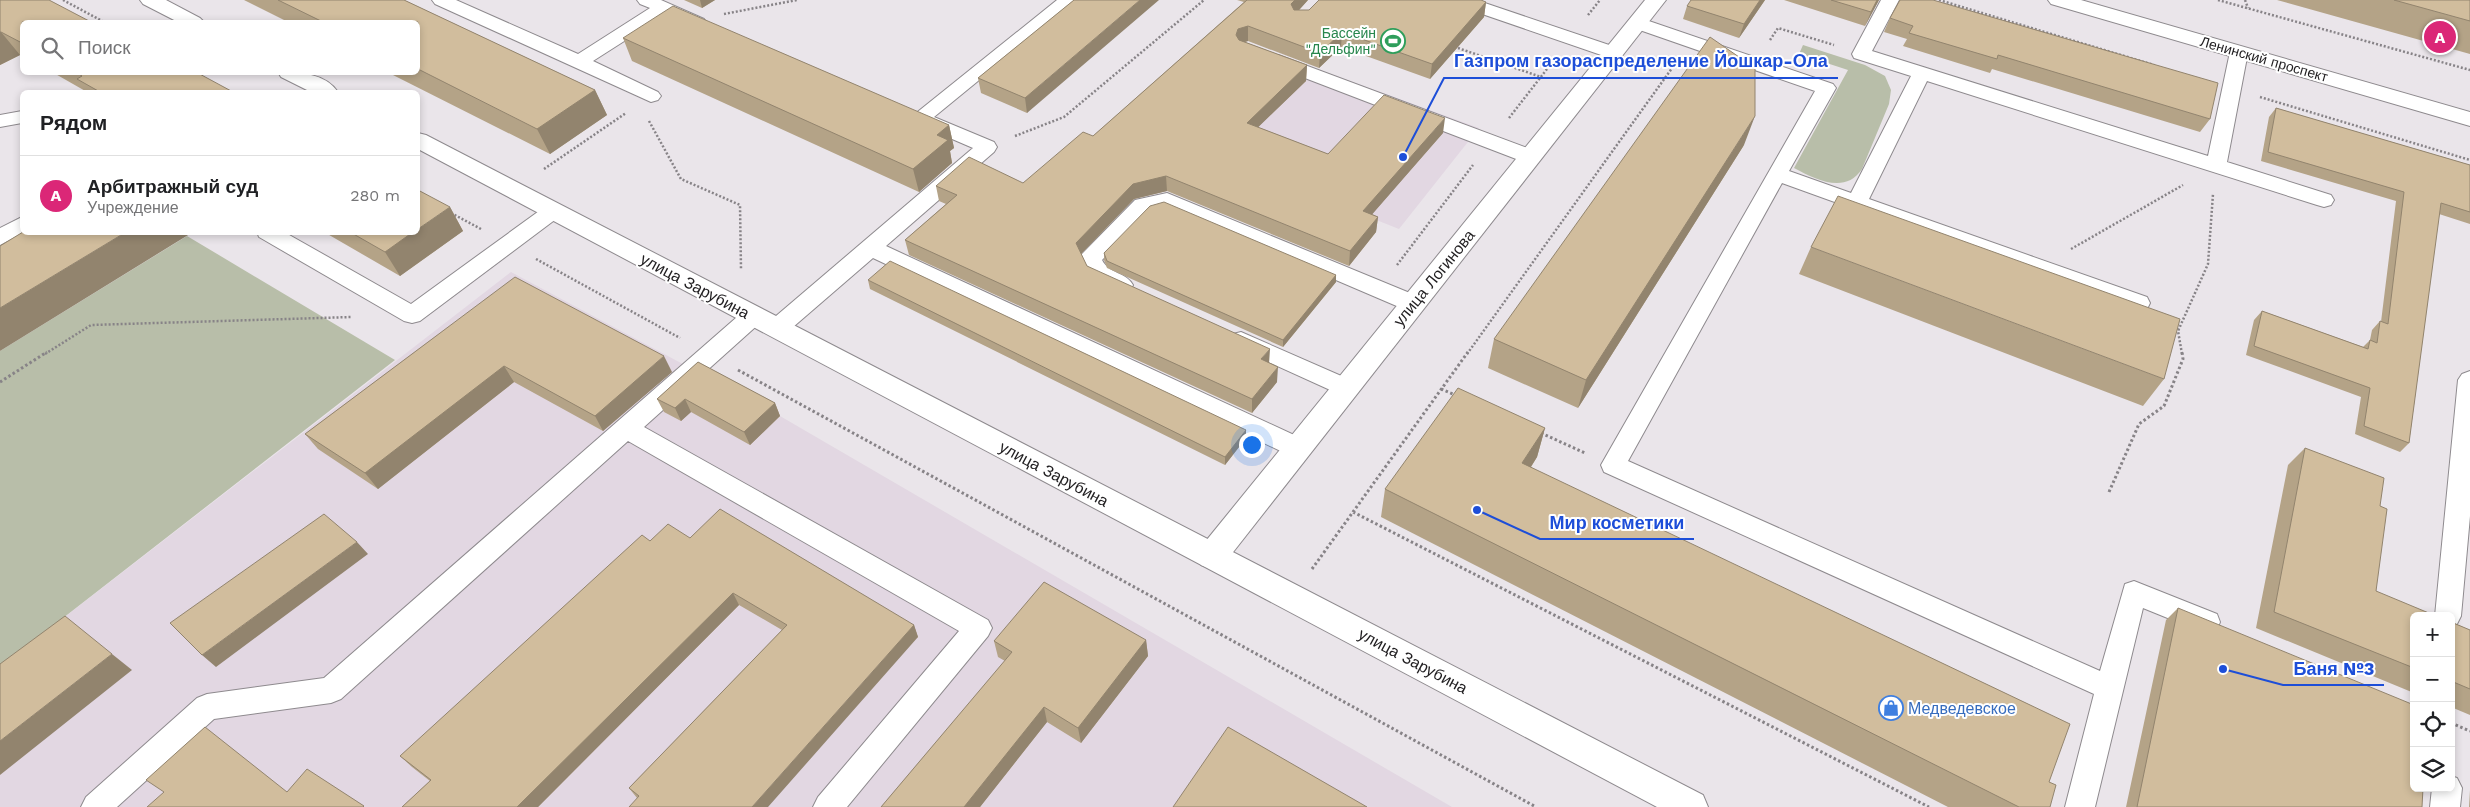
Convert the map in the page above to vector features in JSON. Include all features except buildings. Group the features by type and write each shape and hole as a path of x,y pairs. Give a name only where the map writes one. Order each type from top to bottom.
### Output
{"street":[{"path":"150,0 189,20"},
{"name":"улица Логинова","path":"1212,556 1656,0"},
{"name":"Ленинский проспект","path":"2058,0 2470,119"},
{"path":"295,75 323,90"},
{"name":"улица Зарубина","path":"420,141 1691,807"}],"lane":[{"path":"441,0 651,96"},
{"path":"646,0 711,28"},
{"path":"920,118 1068,0"},
{"path":"1890,0 1861,54 2324,200"},
{"path":"1468,1 1614,53"},
{"path":"579,62 663,8"},
{"path":"1637,24 1826,88 1613,465 2110,688"},
{"path":"2216,166 2239,52"},
{"path":"1256,53 1531,157"},
{"path":"1857,202 1922,73"},
{"path":"96,807 207,707 331,690 711,354 765,322 871,248 987,147 902,111"},
{"path":"0,121 20,117"},
{"path":"1777,174 2139,303"},
{"path":"1142,294 1098,274 1090,260 1142,205 1166,200 1414,304"},
{"path":"272,235 412,315 553,211"},
{"path":"0,238 20,225"},
{"path":"871,248 1298,448"},
{"path":"1222,331 1347,388"},
{"path":"2448,612 2470,380"},
{"path":"626,429 978,628 828,807"},
{"path":"2080,807 2134,592 2233,633"},
{"path":"2445,807 2446,792"}],"path":[{"path":"63,0 100,20"},
{"path":"693,20 798,0"},
{"path":"987,147 1064,118 1204,0"},
{"path":"2218,0 2470,70"},
{"path":"2245,0 2248,8"},
{"path":"1754,63 1778,28 1861,54"},
{"path":"1291,598 1691,42"},
{"path":"1458,48 1541,77"},
{"path":"544,169 651,96"},
{"path":"651,96 648,119 681,179 740,205 740,269"},
{"path":"2039,267 2216,166"},
{"path":"2109,492 2139,424 2164,406 2183,359 2178,331 2208,264 2209,226 2216,166"},
{"path":"442,208 1536,807"},
{"path":"0,382 91,324 354,316"},
{"path":"1441,388 1457,396"},
{"path":"1535,430 1613,465"},
{"path":"1353,512 1929,807"},
{"path":"2455,725 2470,731"}],"shaded area":[{"path":"1221,34 1479,128 1399,229 1130,122"},
{"path":"511,272 780,416 1452,807 0,807 0,667"}],"green space":[{"path":"1803,45 1865,65 1885,76 1891,90 1889,104 1862,169 1855,177 1847,181 1839,183 1820,180 1794,168 1848,70 1799,54"},
{"path":"187,236 395,360 0,667 0,351"}],"place":[{"name":"Арбитражный суд","path":"2440,37"},
{"name":"Бассейн \"Дельфин\"","path":"1393,41"},
{"name":"Газпром газораспределение Йошкар-Ола","path":"1403,157"},
{"name":"Мир косметики","path":"1477,510"},
{"name":"Баня №3","path":"2223,669"},
{"name":"Медведевское","path":"1891,708"}]}
